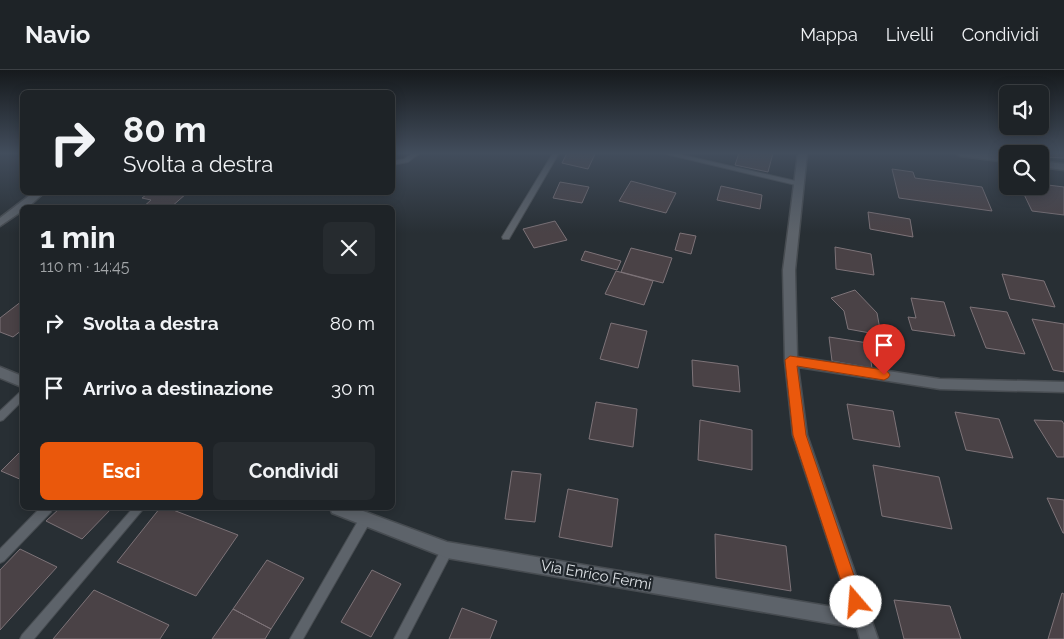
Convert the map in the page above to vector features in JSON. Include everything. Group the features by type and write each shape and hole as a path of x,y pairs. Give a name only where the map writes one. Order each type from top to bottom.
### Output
{"street":[{"path":"800,180 789,270 790,360 800,435 869,639"},
{"path":"24,205 37,195"},
{"path":"0,223 20,208"},
{"path":"790,360 940,384 1064,388"},
{"path":"0,372 20,381"},
{"name":"Via Enrico Fermi","path":"343,510 446,550 862,620"}],"lane":[{"path":"506,237 540,180"},
{"path":"781,180 800,184"},
{"path":"0,417 20,398"},
{"path":"0,557 45,510"},
{"path":"26,639 137,510"},
{"path":"296,639 366,518"},
{"path":"400,639 446,550"}],"building":[{"path":"895,180 927,180 982,187 992,211 899,198"},
{"path":"631,181 676,193 666,213 619,201"},
{"path":"560,182 589,187 582,203 553,198"},
{"path":"1049,185 1064,187 1064,215 1032,211 1024,195 1049,195"},
{"path":"721,186 762,195 760,209 717,200"},
{"path":"146,195 185,195 173,205 145,205 151,200 142,198"},
{"path":"868,212 910,219 913,237 870,229"},
{"path":"555,221 567,240 534,248 523,229"},
{"path":"680,233 696,236 691,254 675,250"},
{"path":"835,247 871,254 874,275 836,269"},
{"path":"631,248 672,258 663,283 621,272"},
{"path":"585,251 621,261 617,270 581,260"},
{"path":"616,271 653,281 644,305 605,294"},
{"path":"1002,274 1044,281 1055,307 1010,299"},
{"path":"855,290 877,313 881,335 848,329 844,311 831,298"},
{"path":"911,298 944,302 955,336 912,330 908,317 916,318"},
{"path":"20,303 20,332 13,337 0,332 0,318"},
{"path":"970,307 1007,312 1025,354 986,348"},
{"path":"1032,319 1064,324 1064,372 1053,370"},
{"path":"611,323 647,331 638,368 600,359"},
{"path":"829,337 868,343 872,368 832,361"},
{"path":"692,360 738,366 740,392 693,386"},
{"path":"596,402 637,409 633,447 589,439"},
{"path":"847,404 893,411 900,447 853,439"},
{"path":"955,412 999,419 1013,458 966,450"},
{"path":"700,420 752,430 752,470 698,460"},
{"path":"1034,420 1062,421 1064,424 1064,457 1057,457"},
{"path":"20,452 20,479 1,471"},
{"path":"873,465 939,477 952,529 882,516"},
{"path":"512,471 541,474 535,522 505,519"},
{"path":"568,489 618,499 612,547 559,537"},
{"path":"1047,498 1064,500 1064,533 1063,533"},
{"path":"58,510 110,510 82,539 46,521"},
{"path":"158,510 173,510 238,535 196,596 117,562"},
{"path":"715,534 786,546 791,591 716,578"},
{"path":"20,549 57,567 0,630 0,570"},
{"path":"267,560 304,578 271,629 233,609"},
{"path":"372,570 401,584 371,637 341,622"},
{"path":"94,590 169,625 160,639 53,639"},
{"path":"1062,593 1064,594 1064,639 1048,639"},
{"path":"894,600 950,606 961,639 904,639"},
{"path":"462,608 497,621 490,639 449,639"},
{"path":"233,609 271,629 265,639 212,639"}],"route":[{"path":"856,602 800,435 790,360 884,375"}]}
